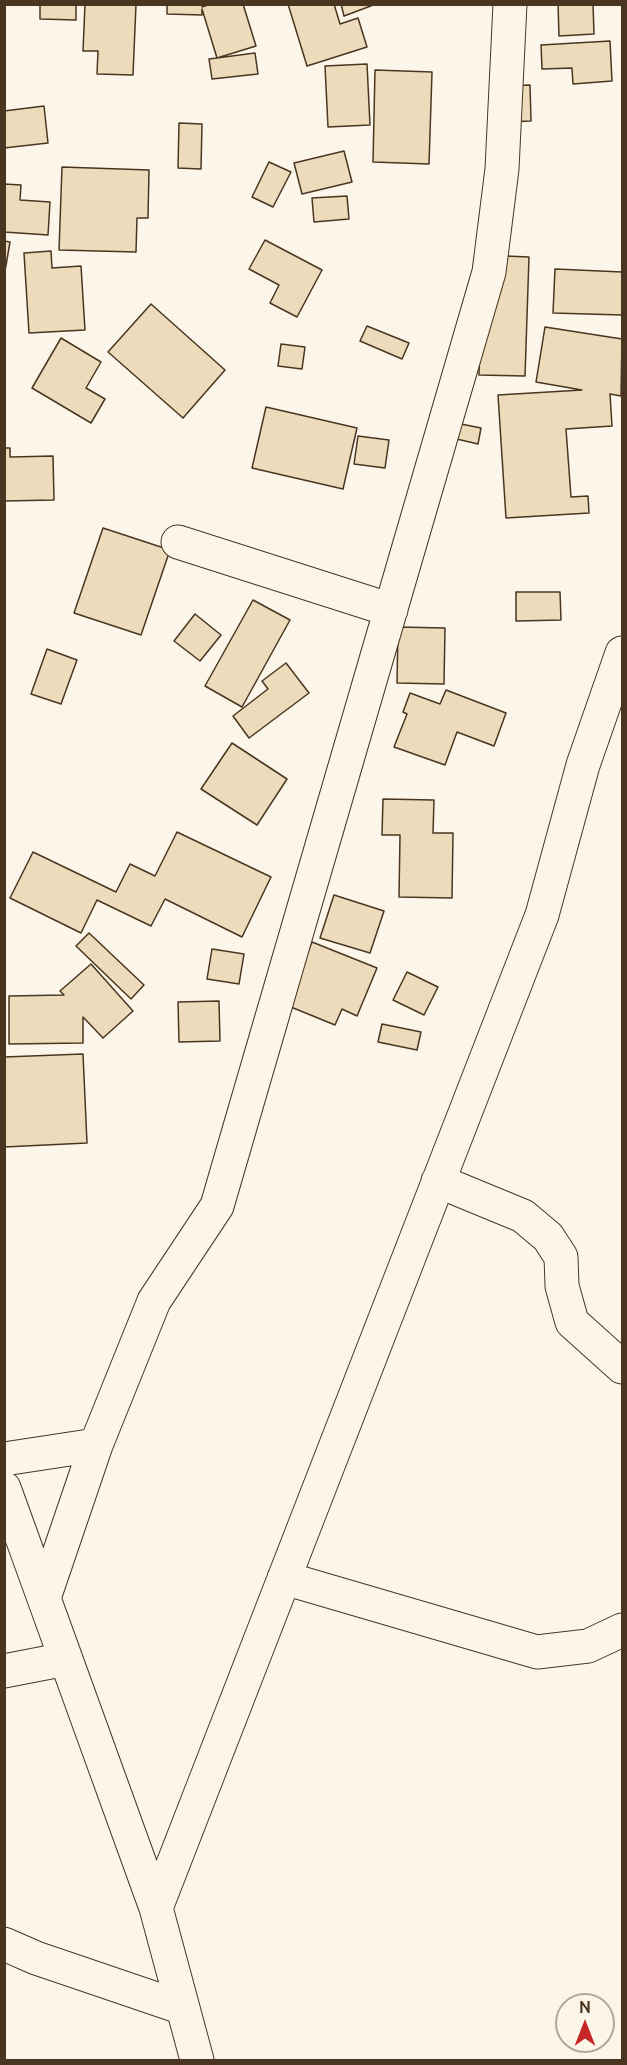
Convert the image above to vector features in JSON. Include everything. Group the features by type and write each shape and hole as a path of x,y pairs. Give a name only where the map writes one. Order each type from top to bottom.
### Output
{"street":[{"path":"44,1598 96,1445 154,1301 217,1206 489,272 502,169 510,4"},
{"path":"178,542 391,610"},
{"path":"156,1908 542,915 583,765 622,653"},
{"path":"438,1181 523,1216 548,1237 561,1257 561,1286 572,1322 622,1368"},
{"path":"4,1459 96,1445"},
{"path":"4,1488 156,1908 196,2061"},
{"path":"284,1578 537,1652 588,1646 622,1630"},
{"path":"4,1671 66,1659"},
{"path":"4,1944 36,1958 183,2008"}],"building":[{"path":"40,4 76,4 76,20 40,19"},
{"path":"85,4 136,4 133,75 97,74 98,51 83,51"},
{"path":"167,4 203,4 202,7 211,4 243,4 256,46 217,58 202,9 202,15 167,14"},
{"path":"288,4 334,4 340,24 358,18 367,47 307,66"},
{"path":"341,4 376,4 344,16"},
{"path":"558,4 593,4 594,34 559,36"},
{"path":"610,41 612,81 573,84 572,68 542,69 541,45"},
{"path":"255,53 258,74 212,79 209,59"},
{"path":"367,64 370,125 328,127 325,66"},
{"path":"375,70 432,72 429,164 373,162"},
{"path":"530,85 531,121 505,122 503,86"},
{"path":"44,106 48,143 4,148 4,111"},
{"path":"179,123 202,124 201,169 178,168"},
{"path":"344,151 352,182 302,194 294,163"},
{"path":"269,162 291,172 273,207 252,197"},
{"path":"62,167 149,170 148,218 137,218 136,252 59,250"},
{"path":"4,184 21,185 20,200 50,202 48,235 4,232"},
{"path":"347,196 349,219 314,222 312,198"},
{"path":"265,240 322,270 297,317 270,303 279,285 249,269"},
{"path":"4,241 10,242 4,277"},
{"path":"51,251 52,268 81,266 85,330 29,333 24,253"},
{"path":"482,255 529,257 525,376 479,375"},
{"path":"555,269 622,272 622,315 553,313"},
{"path":"151,304 225,370 183,418 108,352"},
{"path":"367,326 409,343 402,359 360,341"},
{"path":"545,327 622,339 621,396 610,394 612,426 566,429 571,497 588,496 589,513 506,518 498,395 582,390 536,382"},
{"path":"61,338 101,362 86,388 105,399 91,423 32,388"},
{"path":"281,344 305,347 302,369 278,366"},
{"path":"266,407 357,428 343,489 252,468"},
{"path":"451,422 481,428 478,444 448,437"},
{"path":"358,436 389,440 385,468 354,464"},
{"path":"4,448 10,448 10,457 53,456 54,500 4,501"},
{"path":"103,528 170,550 141,635 74,613"},
{"path":"516,592 560,592 561,620 516,621"},
{"path":"253,600 290,620 242,707 205,686"},
{"path":"195,614 221,635 200,661 174,641"},
{"path":"398,627 445,628 444,684 397,683"},
{"path":"47,649 77,660 61,704 31,694"},
{"path":"286,663 309,693 249,738 233,716 268,689 262,681"},
{"path":"446,690 506,713 494,746 457,732 445,765 394,747 407,714 403,712 410,693 440,704"},
{"path":"232,743 287,779 257,825 201,789"},
{"path":"383,799 434,800 433,833 453,833 452,898 399,897 400,835 382,835"},
{"path":"177,832 271,877 242,937 165,899 151,926 97,900 81,933 10,898 33,852 116,892 130,864 155,876"},
{"path":"334,895 384,911 370,953 320,938"},
{"path":"89,933 144,985 131,999 76,946"},
{"path":"312,942 377,968 357,1016 342,1009 335,1025 286,1005"},
{"path":"212,949 244,954 239,984 207,979"},
{"path":"91,964 133,1011 103,1038 83,1017 83,1043 9,1044 9,996 64,995 60,991"},
{"path":"407,972 438,987 424,1015 393,1000"},
{"path":"219,1001 220,1041 179,1042 178,1002"},
{"path":"382,1024 421,1032 417,1050 378,1042"},
{"path":"83,1054 87,1143 4,1147 4,1057"}]}
